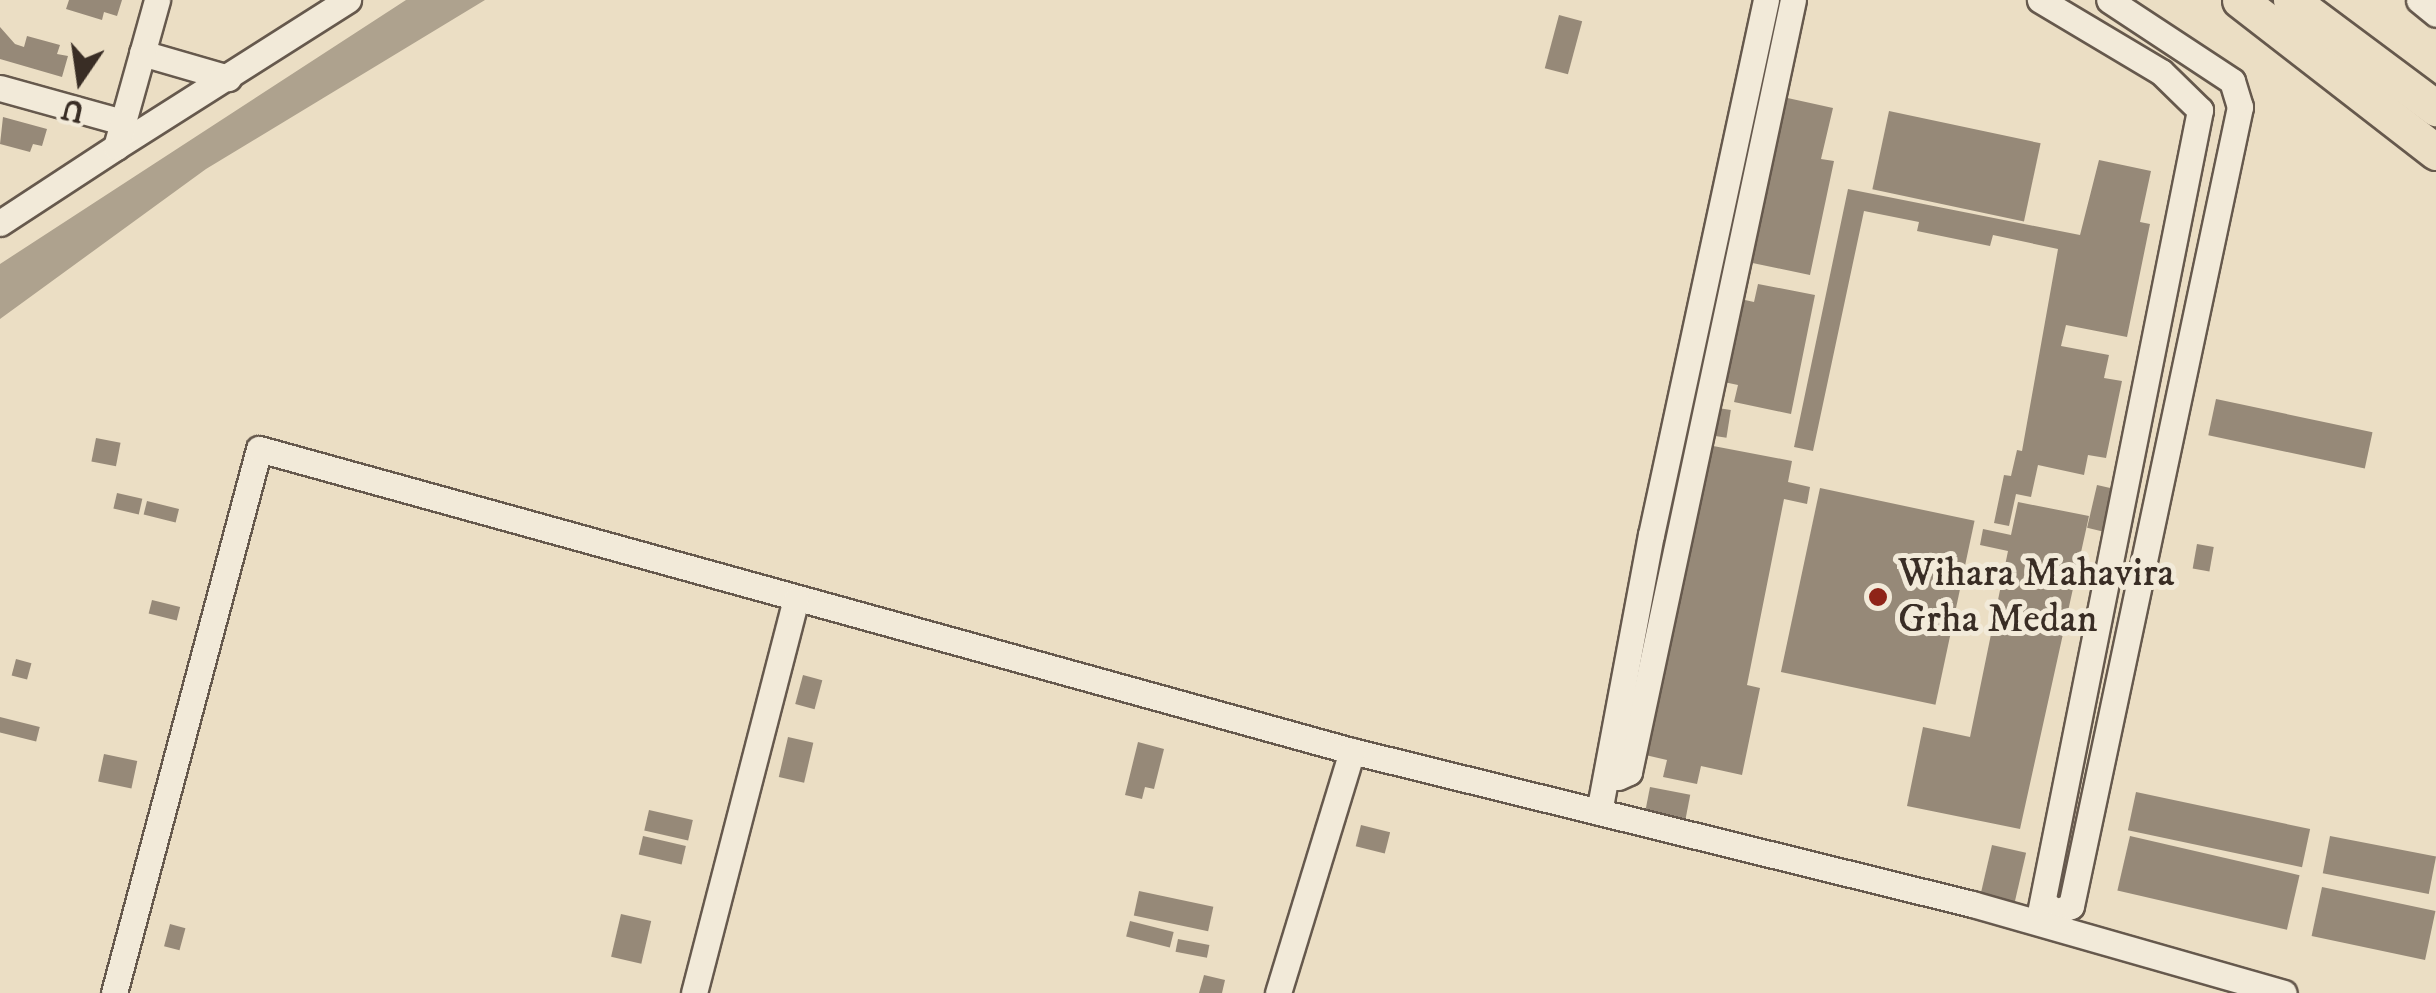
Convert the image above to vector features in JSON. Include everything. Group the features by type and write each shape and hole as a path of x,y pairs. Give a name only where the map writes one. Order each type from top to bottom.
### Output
{"highway":[{"path":"2240,0 2436,152"},
{"path":"2291,0 2436,108"}],"street":[{"path":"119,134 157,0"},
{"path":"3,219 119,134 228,78 348,0"},
{"path":"1609,814 1680,408 1766,0"},
{"path":"1618,770 1706,413 1793,0"},
{"path":"2040,0 2178,83 2200,116 2040,913"},
{"path":"2068,918 2151,508 2240,107 2232,80 2109,0"},
{"path":"2419,0 2436,14"},
{"path":"142,53 228,78"},
{"path":"2178,83 2196,54"},
{"path":"0,88 119,134"},
{"path":"1680,408 1706,413"},
{"path":"114,993 258,449 1352,751 2068,918 2284,993"},
{"path":"2122,502 2151,508"},
{"path":"694,993 796,600"},
{"path":"1278,993 1352,751"}],"shaded area":[{"path":"406,0 485,0 206,169 0,319 0,264"}],"building":[{"path":"69,0 122,0 117,16 104,12 102,20 66,9"},
{"path":"1559,15 1582,21 1568,74 1545,68"},
{"path":"0,27 15,44 24,47 27,36 60,45 57,54 68,56 62,77 0,59"},
{"path":"1783,97 1833,108 1821,159 1834,161 1810,275 1743,261"},
{"path":"1889,111 2041,143 2024,221 1872,189"},
{"path":"3,117 47,129 42,146 33,144 30,152 0,144"},
{"path":"2099,160 2151,171 2140,222 2150,224 2127,337 2066,325 2061,346 2109,355 2104,378 2122,381 2106,458 2088,455 2084,475 2038,465 2031,497 2016,494 2009,526 1994,523 2004,475 2011,476 2017,450 2022,451 2058,249 1993,235 1990,246 1917,231 1919,222 1864,211 1813,451 1794,447 1848,189 2080,235"},
{"path":"1758,284 1815,295 1791,414 1734,402 1738,385 1719,381 1736,298 1754,302"},
{"path":"2216,399 2373,432 2365,468 2208,435"},
{"path":"1718,408 1731,410 1726,438 1714,436"},
{"path":"96,438 121,443 116,466 91,462"},
{"path":"1708,445 1792,461 1788,482 1810,487 1807,504 1784,499 1747,685 1760,688 1742,775 1701,766 1697,784 1663,777 1667,760 1641,754"},
{"path":"2097,485 2114,489 2104,532 2087,528"},
{"name":"Wihara Mahavira Grha Medan","path":"1820,488 1975,521 1935,705 1781,672"},
{"path":"117,493 142,499 139,514 113,509"},
{"path":"147,501 179,509 176,523 144,515"},
{"path":"2018,502 2089,516 2020,829 1907,806 1923,727 1970,737 2008,551 1980,545 1983,529 2011,535"},
{"path":"2197,544 2214,547 2209,572 2193,569"},
{"path":"152,600 180,607 177,621 149,614"},
{"path":"16,659 31,663 27,680 12,675"},
{"path":"803,675 822,680 815,709 795,704"},
{"path":"0,717 40,727 36,741 0,732"},
{"path":"788,737 813,743 804,783 779,777"},
{"path":"1138,742 1164,749 1154,789 1145,787 1142,799 1125,795"},
{"path":"104,754 137,761 131,788 98,781"},
{"path":"1650,787 1690,795 1685,821 1645,814"},
{"path":"2136,792 2310,829 2302,867 2128,830"},
{"path":"649,810 693,820 688,841 644,830"},
{"path":"1361,825 1390,832 1385,854 1356,846"},
{"path":"643,836 686,846 682,864 639,855"},
{"path":"2130,836 2300,875 2287,930 2117,891"},
{"path":"2330,836 2436,857 2429,894 2323,873"},
{"path":"1992,845 2026,853 2013,908 1979,901"},
{"path":"2322,887 2435,911 2425,960 2312,936"},
{"path":"1139,891 1213,907 1208,931 1134,915"},
{"path":"621,914 651,921 641,964 611,957"},
{"path":"1130,921 1174,932 1170,947 1126,937"},
{"path":"170,924 185,928 180,950 164,946"},
{"path":"1178,939 1209,945 1207,958 1176,952"},
{"path":"1204,975 1225,980 1222,993 1199,993"}],"place":[{"name":"Wihara Mahavira Grha Medan","path":"1878,597"}]}
